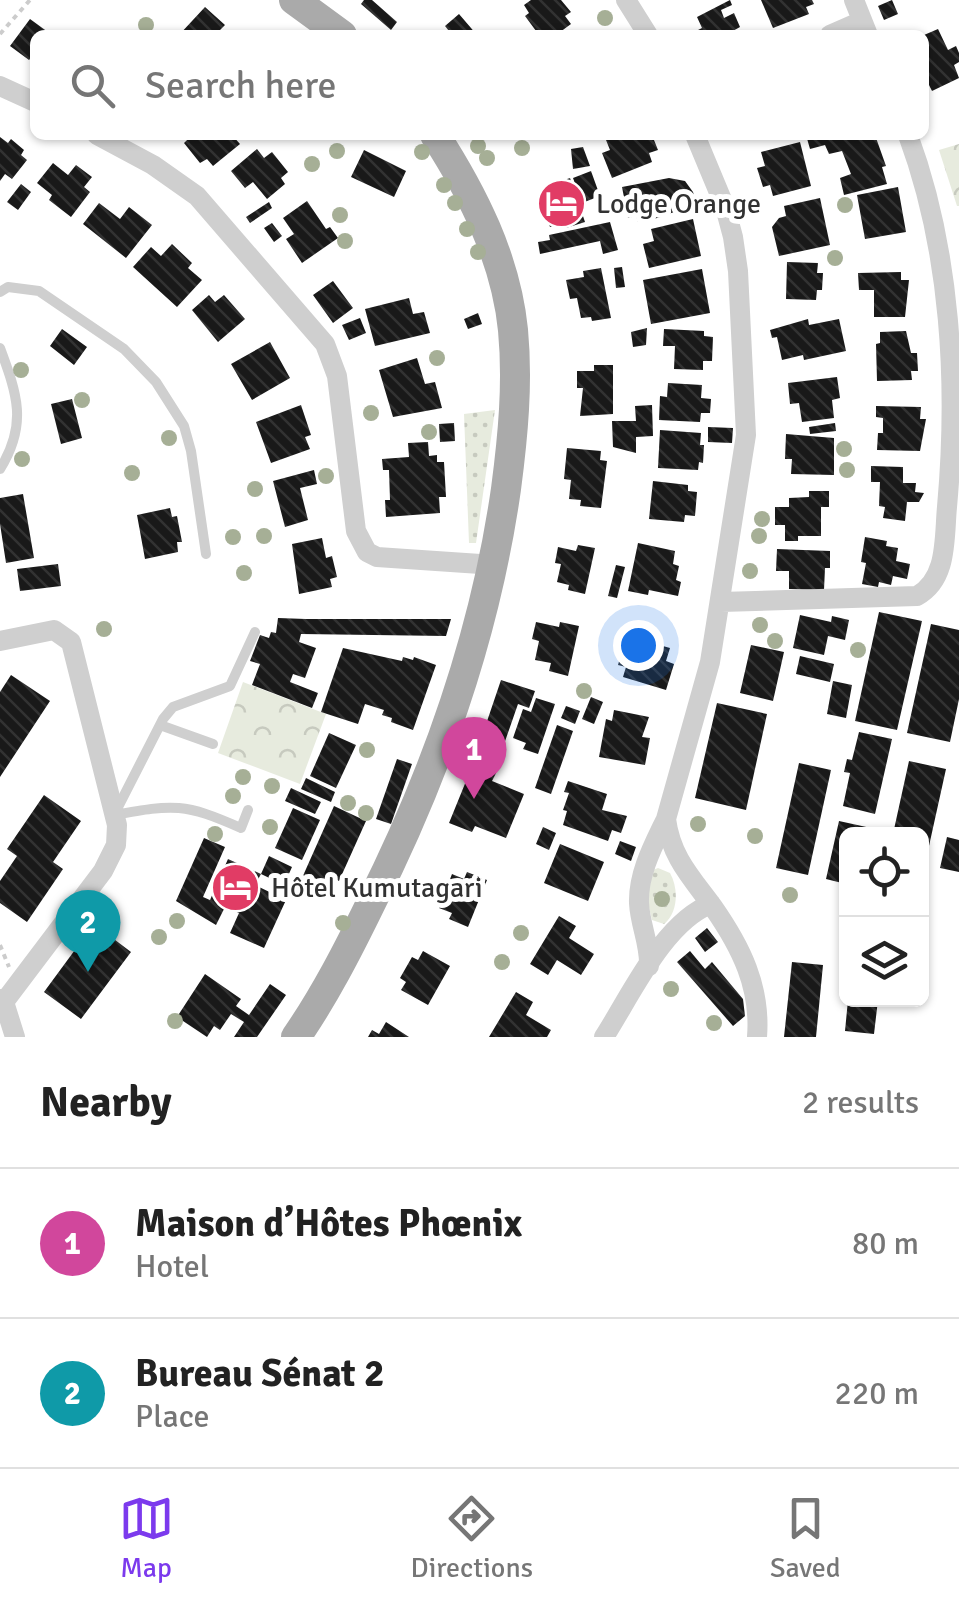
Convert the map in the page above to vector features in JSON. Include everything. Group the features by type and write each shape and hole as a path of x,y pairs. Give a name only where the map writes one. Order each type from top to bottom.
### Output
{"main road":[{"path":"294,0 335,30"},
{"path":"296,1037 355,936 411,822 452,713 495,565 515,413 513,328 496,255 479,211 438,140"}],"street":[{"path":"626,0 645,30"},
{"path":"854,0 865,28"},
{"path":"0,86 30,100"},
{"path":"106,140 153,165 197,196 325,344 337,376 356,531 366,552 495,565"},
{"path":"648,968 640,889 699,709 744,458 745,381 733,236 697,140"},
{"path":"721,602 917,596 927,590 940,570 952,458 949,358 931,212 909,140"},
{"path":"0,641 54,630 71,642 114,814 116,844 112,858 2,1000 15,1037"},
{"path":"666,819 668,840 676,858 711,904 747,966 757,995 757,1037"},
{"path":"604,1037 680,922 711,904"}],"lane":[{"path":"0,292 20,286 38,291 124,349 156,382 184,426 206,554"},
{"path":"0,348 14,385 18,419 14,447 0,469"},
{"path":"114,814 173,707 230,686 255,632"},
{"path":"160,725 213,744"},
{"path":"114,814 176,806 196,808 241,828 248,810"}],"path":[{"path":"0,34 30,0"}],"green space":[{"path":"959,144 959,206 957,206 939,150"},
{"path":"495,410 476,543 469,543 464,414"},
{"path":"243,682 326,714 300,784 218,753"},
{"path":"653,870 670,873 676,893 672,914 664,924 652,920 647,899"}],"building":[{"path":"372,0 397,22 391,30 361,4"},
{"path":"531,0 561,0 571,12 565,16 571,24 563,30 535,30 525,16 529,13 524,5"},
{"path":"730,0 732,5 721,10 724,18 734,13 740,27 698,30 702,28 697,17"},
{"path":"761,0 812,0 814,4 806,7 809,14 773,28"},
{"path":"892,0 898,14 884,20 878,6"},
{"path":"205,7 225,25 220,30 184,30"},
{"path":"459,14 473,30 448,30 445,26"},
{"path":"30,19 45,30 30,30 29,60 10,46"},
{"path":"938,29 948,50 956,46 959,53 959,62 954,65 959,78 932,91 929,85 929,33"},
{"path":"0,137 8,143 11,139 24,150 21,155 27,160 12,179 5,174 0,181"},
{"path":"236,140 240,144 213,166 207,159 200,163 184,143"},
{"path":"606,140 654,140 658,150 649,153 652,162 612,178 602,153 610,150"},
{"path":"807,140 877,140 886,166 882,167 887,184 844,195 840,178 851,174 842,151 829,154 825,145 810,149"},
{"path":"800,142 811,186 773,196 770,185 763,187 757,168 765,166 761,152"},
{"path":"583,147 590,166 573,169 571,149"},
{"path":"257,149 264,158 272,152 288,172 281,178 285,184 267,199 253,182 245,188 231,171"},
{"path":"364,150 406,171 394,197 351,177"},
{"path":"53,163 68,175 76,165 92,177 84,187 90,192 71,217 49,200 52,195 37,183"},
{"path":"591,171 600,196 582,203 573,178"},
{"path":"570,178 585,222 566,228 564,222 550,227 539,194"},
{"path":"669,178 685,181 697,205 668,214 665,204 659,205 662,217 638,222 636,216 628,218 622,187"},
{"path":"21,184 31,192 18,210 7,202"},
{"path":"898,187 906,232 865,239 857,195"},
{"path":"820,198 830,245 779,256 772,227 786,216 784,206"},
{"path":"307,201 326,229 330,227 338,238 302,263 286,239 294,234 283,218"},
{"path":"269,202 272,208 250,223 246,217"},
{"path":"99,203 120,219 129,207 152,225 126,258 83,224"},
{"path":"693,219 701,256 649,268 643,244 654,241 651,229"},
{"path":"610,222 618,250 603,254 600,241 540,254 538,242 550,240 549,235"},
{"path":"272,223 282,236 274,242 264,228"},
{"path":"172,244 192,263 188,268 202,280 177,307 133,267 151,247 161,256"},
{"path":"787,262 818,263 817,273 823,273 822,290 817,290 816,300 786,299"},
{"path":"622,267 625,287 616,288 614,268"},
{"path":"601,268 611,318 581,318 577,298 570,299 566,280"},
{"path":"702,269 710,313 651,324 643,280"},
{"path":"901,272 901,280 909,280 905,317 874,317 874,290 859,290 858,273"},
{"path":"333,281 353,308 333,323 313,295"},
{"path":"209,295 215,302 224,295 245,319 218,342 192,310"},
{"path":"409,298 413,314 424,312 430,333 375,346 365,309"},
{"path":"478,313 482,324 468,329 464,319"},
{"path":"360,318 366,333 349,340 342,325"},
{"path":"808,319 809,325 839,319 846,351 804,360 803,355 782,360 777,337 772,338 770,330"},
{"path":"647,328 646,345 633,347 631,332"},
{"path":"62,329 87,347 74,365 50,346"},
{"path":"664,329 704,331 704,336 713,337 712,361 703,361 703,370 674,369 675,346 663,346"},
{"path":"906,331 911,353 917,353 918,371 911,371 912,380 877,381 876,344 880,343 880,332"},
{"path":"270,342 290,378 252,400 231,364"},
{"path":"417,358 425,384 435,382 442,408 393,417 379,370"},
{"path":"594,365 613,365 613,414 580,416 583,388 577,388 577,371 594,371"},
{"path":"837,377 840,398 832,400 834,418 802,422 799,403 790,404 788,383"},
{"path":"668,383 702,385 701,398 711,399 710,413 701,413 700,422 659,420 660,396 667,397"},
{"path":"72,399 82,438 61,444 51,404"},
{"path":"301,405 311,435 305,437 310,449 271,463 256,422"},
{"path":"652,405 653,436 636,437 636,453 613,447 612,421 636,421 635,406"},
{"path":"876,406 921,407 920,419 926,419 920,451 877,450 883,418 876,417"},
{"path":"454,423 455,441 440,442 439,424"},
{"path":"835,423 836,431 810,434 809,427"},
{"path":"708,427 733,428 732,443 708,442"},
{"path":"660,430 701,433 703,463 699,462 698,470 658,468"},
{"path":"786,434 834,438 834,475 791,474 792,459 785,459"},
{"path":"428,442 429,456 437,455 437,462 444,462 446,497 439,497 440,513 386,517 389,470 383,470 382,459 409,457 408,443"},
{"path":"567,448 601,451 600,460 607,461 601,508 580,506 581,500 569,499 571,480 564,479"},
{"path":"871,466 903,467 903,483 916,483 915,492 924,493 919,502 907,502 905,521 883,518 880,482 871,482"},
{"path":"314,470 317,484 300,488 308,520 285,527 273,481"},
{"path":"653,481 688,485 688,491 697,492 695,516 685,515 684,522 649,519"},
{"path":"809,491 829,491 829,507 821,507 821,536 798,536 798,541 785,541 785,525 775,525 775,507 789,507 789,498 809,497"},
{"path":"23,494 34,558 6,563 0,498"},
{"path":"170,508 172,517 177,516 182,542 177,542 178,552 145,559 137,515"},
{"path":"865,537 887,541 886,546 898,548 896,561 910,564 907,579 893,576 891,585 879,582 878,587 862,584"},
{"path":"322,538 326,558 332,556 337,577 330,579 332,587 299,594 292,544"},
{"path":"638,543 675,551 673,564 679,566 676,580 681,582 678,596 649,590 648,595 628,591"},
{"path":"578,545 595,548 585,594 568,590 569,585 557,582 561,564 555,563 558,547 576,551"},
{"path":"777,549 830,551 824,590 789,589 789,571 776,571"},
{"path":"58,564 61,586 20,591 17,569"},
{"path":"616,565 625,567 617,598 608,596"},
{"path":"879,612 922,621 897,730 855,721"},
{"path":"800,615 831,622 832,616 849,620 845,640 828,636 824,655 793,648"},
{"path":"278,618 451,619 446,636 301,634 299,642 316,648 305,678 293,674 290,682 318,693 312,708 252,685 260,664 250,661 260,635 269,638 271,632 276,633"},
{"path":"536,622 579,626 568,676 549,671 551,663 535,660 539,641 532,639"},
{"path":"931,624 959,630 959,699 950,742 907,733"},
{"path":"634,638 670,648 666,661 674,664 666,690 623,677 626,667 618,665 624,644 632,646"},
{"path":"751,645 784,652 773,701 740,693"},
{"path":"343,648 402,661 403,657 414,657 436,665 413,730 391,722 392,718 382,715 384,710 365,704 358,724 321,712"},
{"path":"800,656 834,664 830,682 796,674"},
{"path":"11,675 50,701 0,777 0,692"},
{"path":"501,680 535,691 529,708 518,704 503,747 481,739"},
{"path":"833,681 852,685 846,718 827,714"},
{"path":"591,697 603,702 594,724 582,719"},
{"path":"536,698 555,704 538,754 523,749 526,743 513,738 523,709 531,712"},
{"path":"717,703 767,714 746,810 695,798"},
{"path":"566,706 580,711 575,724 561,718"},
{"path":"614,710 649,717 642,737 650,738 645,765 599,757 606,719 612,721"},
{"path":"557,725 573,731 551,794 535,788"},
{"path":"859,732 892,739 875,814 843,806 850,773 844,772 847,759 852,760"},
{"path":"329,733 356,745 336,788 310,776"},
{"path":"397,759 412,764 391,824 376,819"},
{"path":"909,761 946,769 929,846 929,827 895,827"},
{"path":"799,763 831,770 808,875 776,868"},
{"path":"473,764 496,773 492,781 524,794 506,838 475,826 472,832 449,823"},
{"path":"306,778 335,792 331,802 301,789"},
{"path":"568,781 607,794 602,810 627,816 621,833 612,830 608,841 563,825"},
{"path":"291,788 321,802 315,814 285,801"},
{"path":"44,795 81,821 53,862 63,869 27,922 0,903 0,881 17,856 7,849"},
{"path":"334,806 366,821 339,881 334,878 328,890 302,878"},
{"path":"293,808 320,820 302,860 275,848"},
{"path":"839,821 866,827 839,827 839,882 826,879"},
{"path":"543,827 556,833 549,850 536,844"},
{"path":"947,837 959,840 959,872 940,868"},
{"path":"204,838 225,847 203,897 210,900 228,859 261,874 255,885 286,900 264,948 230,933 239,913 225,907 216,925 176,901"},
{"path":"620,841 636,847 631,861 615,854"},
{"path":"560,844 604,862 588,901 544,883"},
{"path":"269,856 292,867 284,885 261,874"},
{"path":"467,872 487,880 468,927 449,919 452,913 439,908 452,874 464,879"},
{"path":"559,916 576,926 569,938 594,954 581,975 557,960 548,975 530,964"},
{"path":"94,924 131,952 81,1019 44,992"},
{"path":"707,928 718,942 705,952 695,938"},
{"path":"423,951 450,966 428,1005 401,990 406,982 400,978 412,957 418,960"},
{"path":"690,951 705,969 712,962 743,999 745,1016 733,1026 677,962"},
{"path":"792,962 823,965 816,1037 784,1037"},
{"path":"205,974 241,999 236,1006 249,1015 270,984 286,995 257,1037 234,1037 244,1022 231,1014 220,1030 214,1026 207,1037 177,1017"},
{"path":"516,992 533,1002 526,1015 551,1030 547,1037 489,1037"},
{"path":"847,1007 877,1007 874,1034 845,1031"},
{"path":"386,1022 409,1037 368,1037 372,1030 379,1034"}],"place":[{"name":"Lodge Orange","path":"561,204"},
{"name":"Maison d’Hôtes Phœnix","path":"474,799"},
{"name":"Hôtel Kumutagari","path":"236,888"},
{"name":"Bureau Sénat 2","path":"88,972"}]}
